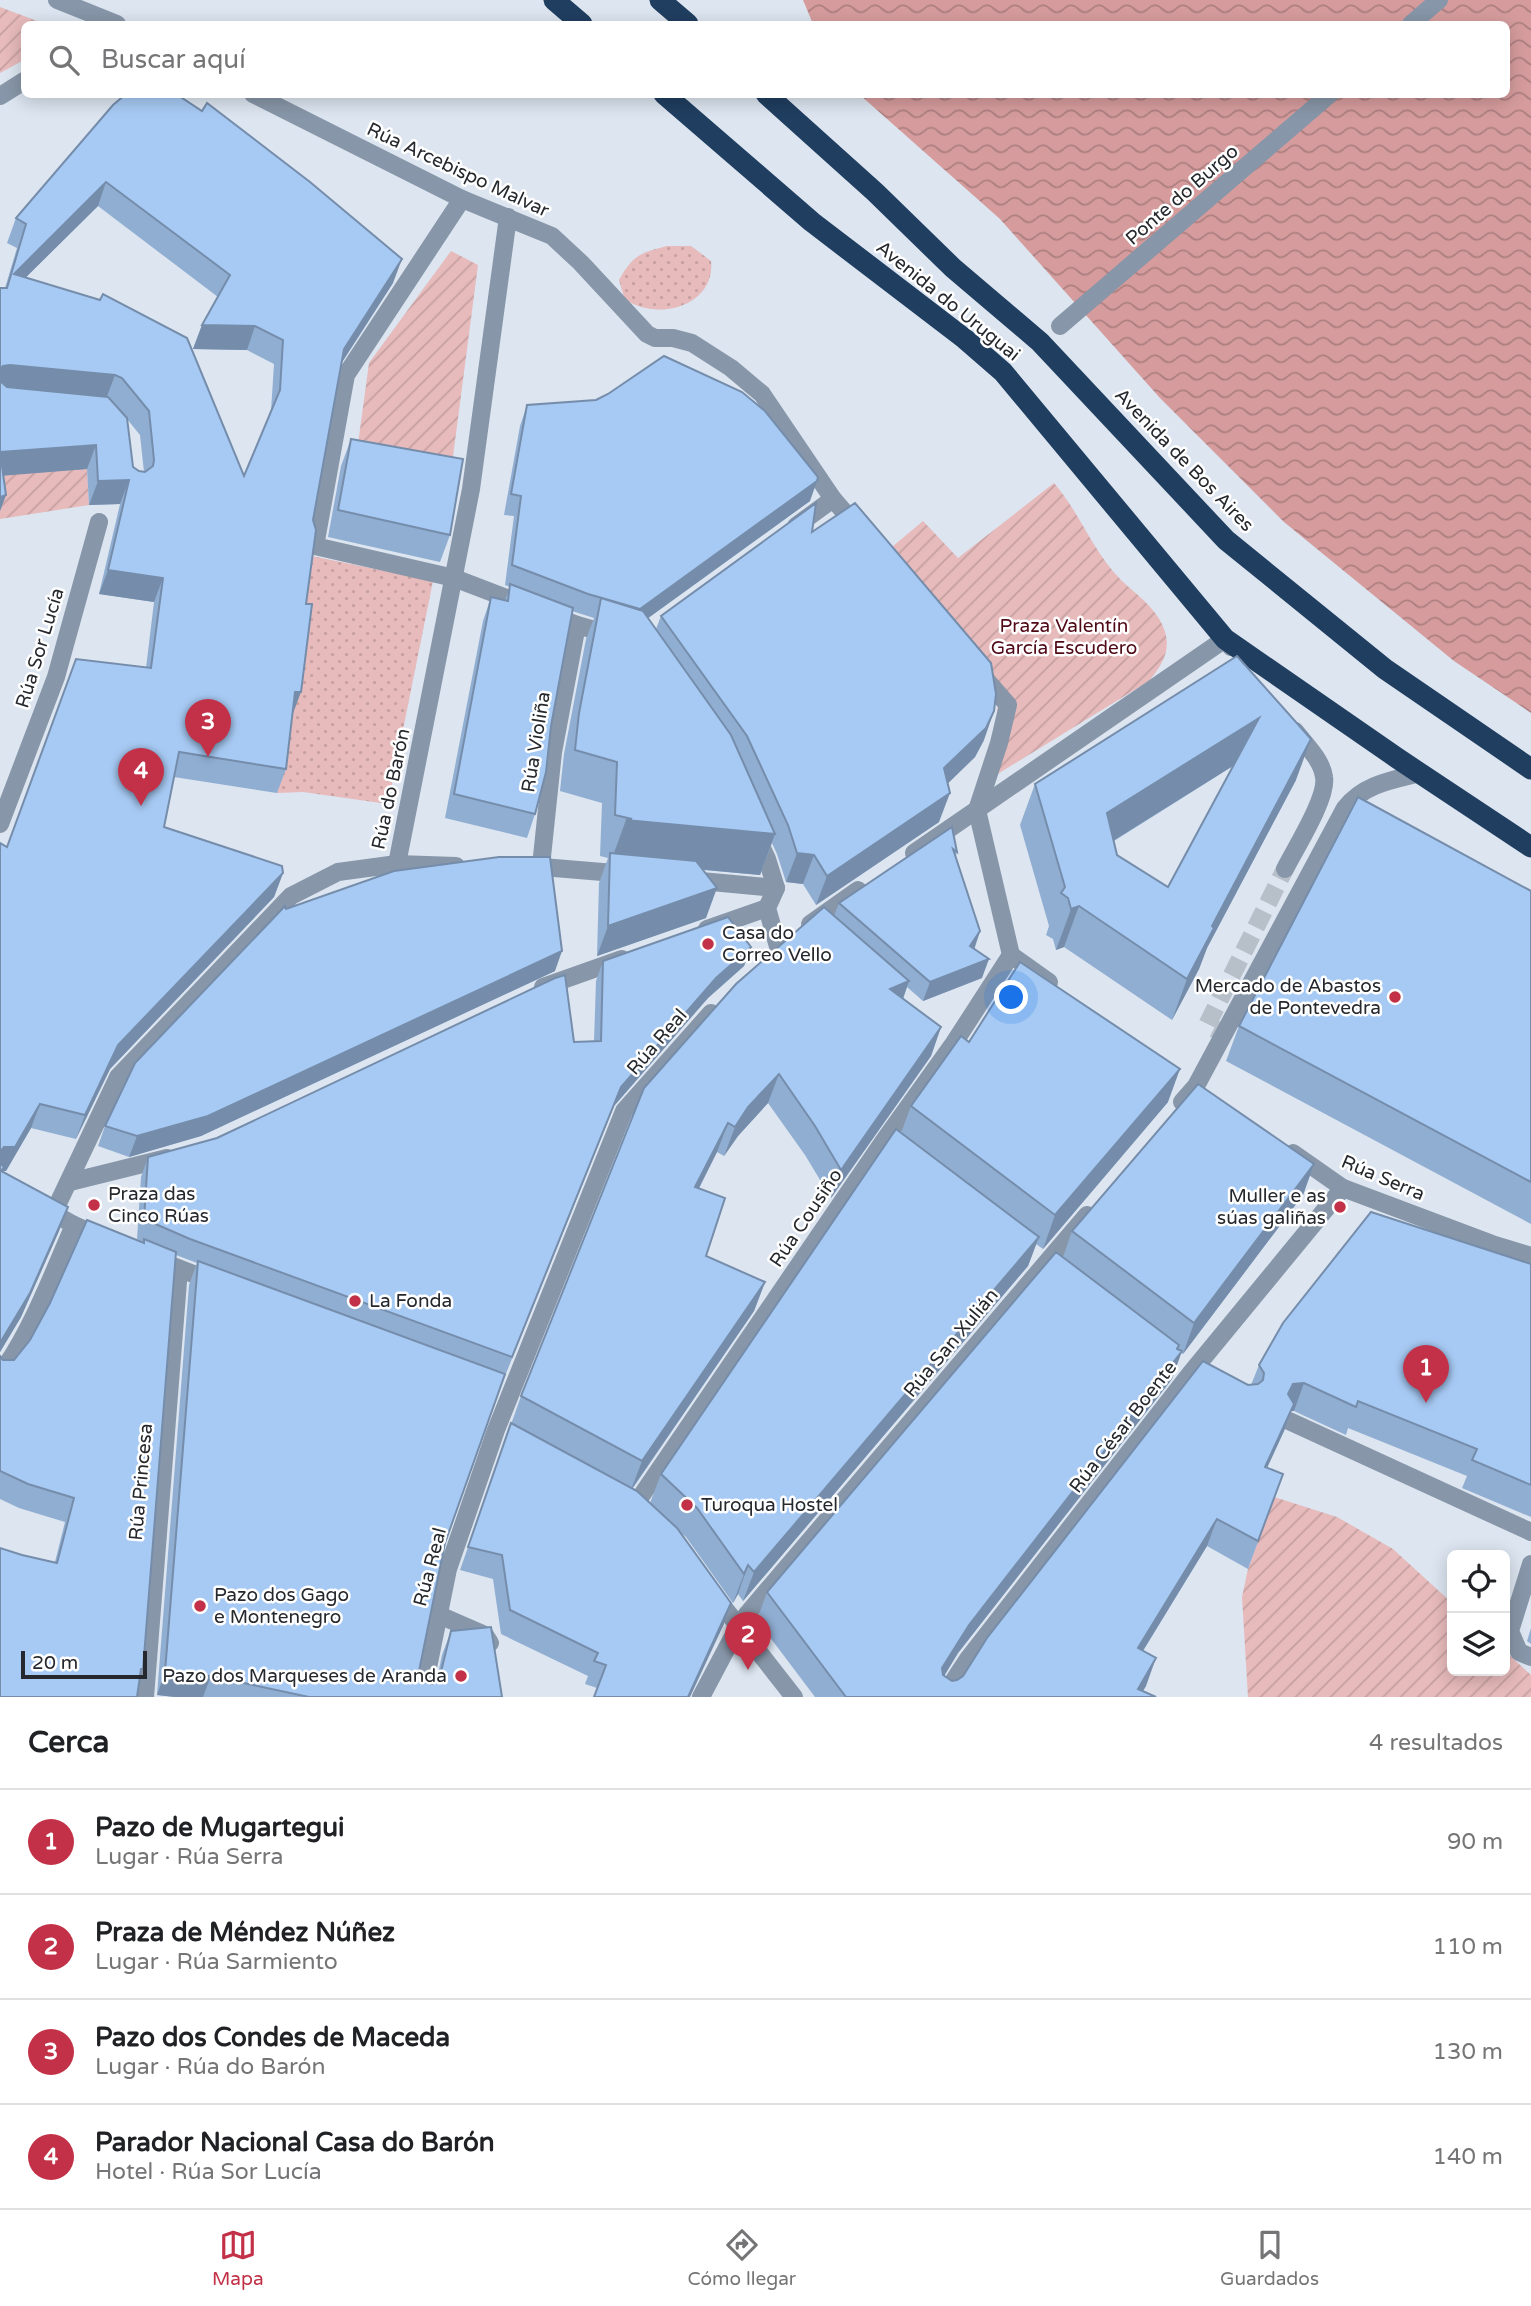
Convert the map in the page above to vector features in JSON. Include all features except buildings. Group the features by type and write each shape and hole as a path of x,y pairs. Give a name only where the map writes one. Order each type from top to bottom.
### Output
{"highway":[{"path":"554,0 578,21"},
{"path":"660,0 684,21"},
{"name":"Avenida do Uruguai","path":"669,98 812,222 965,339 1003,372 1225,639"},
{"name":"Avenida do Uruguai","path":"770,98 953,268"},
{"name":"Avenida de Bos Aires","path":"953,268 1040,342 1226,540 1385,669 1531,769"},
{"path":"1225,639 1531,846"}],"street":[{"path":"57,0 110,21"},
{"path":"1414,21 1439,0"},
{"path":"0,96 21,83"},
{"name":"Rúa Arcebispo Malvar","path":"261,98 462,199 552,236 647,334 655,338 673,338 692,343 731,368 762,394 833,499 868,541"},
{"name":"Ponte do Burgo","path":"1060,326 1325,98"},
{"path":"462,199 346,376 315,546 454,578 577,625 624,638"},
{"name":"Rúa do Barón","path":"53,1214 118,1077 291,896 338,872 397,864 471,489 508,217"},
{"path":"778,538 833,499"},
{"name":"Rúa Sor Lucía","path":"0,824 56,677 99,522"},
{"name":"Rúa Violiña","path":"541,866 553,752 577,625"},
{"path":"900,862 1225,639 1256,680"},
{"path":"973,664 1008,705 999,743 977,810 1011,955 1066,994"},
{"path":"1285,869 1324,792 1325,777 1319,763 1288,722"},
{"path":"1169,1118 1196,1087 1345,808 1366,789 1420,773"},
{"path":"750,821 767,859 776,888 767,908 774,955 818,925 867,884"},
{"path":"397,864 475,866"},
{"path":"515,866 638,875"},
{"path":"680,878 776,888"},
{"path":"687,936 767,908"},
{"path":"531,993 635,954"},
{"name":"Rúa Cousiño","path":"652,1520 629,1502 888,1146 949,1038 1011,955"},
{"name":"Rúa Real","path":"422,1697 448,1569 502,1433 504,1387 624,1111 727,996"},
{"name":"Rúa Serra","path":"1275,1141 1343,1188 1531,1256"},
{"path":"70,1182 179,1154"},
{"name":"Rúa César Boente","path":"943,1697 968,1659 1190,1374 1343,1188"},
{"path":"30,1200 74,1225 230,1288"},
{"name":"Rúa San Xulián","path":"701,1697 737,1627 1098,1202"},
{"path":"0,1374 42,1299 74,1225"},
{"name":"Rúa Princesa","path":"145,1697 179,1269"},
{"path":"1289,1421 1531,1532"},
{"path":"1531,1564 1510,1631 1519,1652 1531,1657"},
{"path":"701,1578 794,1697"},
{"path":"439,1615 485,1635 495,1653"}],"green space":[{"path":"0,7 37,21 21,21 21,62 0,73"},
{"path":"667,246 691,246 711,261 711,274 700,294 692,301 670,309 643,307 625,300 619,280 629,265 644,253"},
{"path":"451,251 478,265 452,464 358,444 369,363"},
{"path":"0,438 87,469 89,505 0,519"},
{"name":"Praza Valentín García Escudero","path":"1054,483 1111,569 1158,616 1167,639 1166,652 1149,681 991,778 998,702 892,547 923,521 958,558"},
{"path":"307,555 433,581 388,804 303,792 277,793 293,716"},
{"path":"1271,1496 1337,1517 1393,1549 1447,1598 1447,1676 1510,1676 1510,1656 1531,1675 1531,1697 1248,1697 1242,1597 1248,1569 1272,1502"}],"water":[{"path":"803,0 1531,0 1531,713 1454,661 1284,522 1160,398 1000,219 863,98 1510,98 1510,21 812,21"}],"tunnel":[{"path":"1254,1049 1207,1025 1285,869"}],"place":[{"name":"Pazo dos Condes de Maceda","path":"208,757"},
{"name":"Parador Nacional Casa do Barón","path":"141,806"},
{"name":"Casa do Correo Vello","path":"708,944"},
{"name":"Mercado de Abastos de Pontevedra","path":"1395,997"},
{"name":"Praza das Cinco Rúas","path":"94,1205"},
{"name":"Muller e as súas galiñas","path":"1340,1207"},
{"name":"La Fonda","path":"355,1301"},
{"name":"Pazo de Mugartegui","path":"1426,1403"},
{"name":"Turoqua Hostel","path":"687,1505"},
{"name":"Pazo dos Gago e Montenegro","path":"200,1606"},
{"name":"Praza de Méndez Núñez","path":"748,1670"},
{"name":"Pazo dos Marqueses de Aranda","path":"461,1676"}]}
